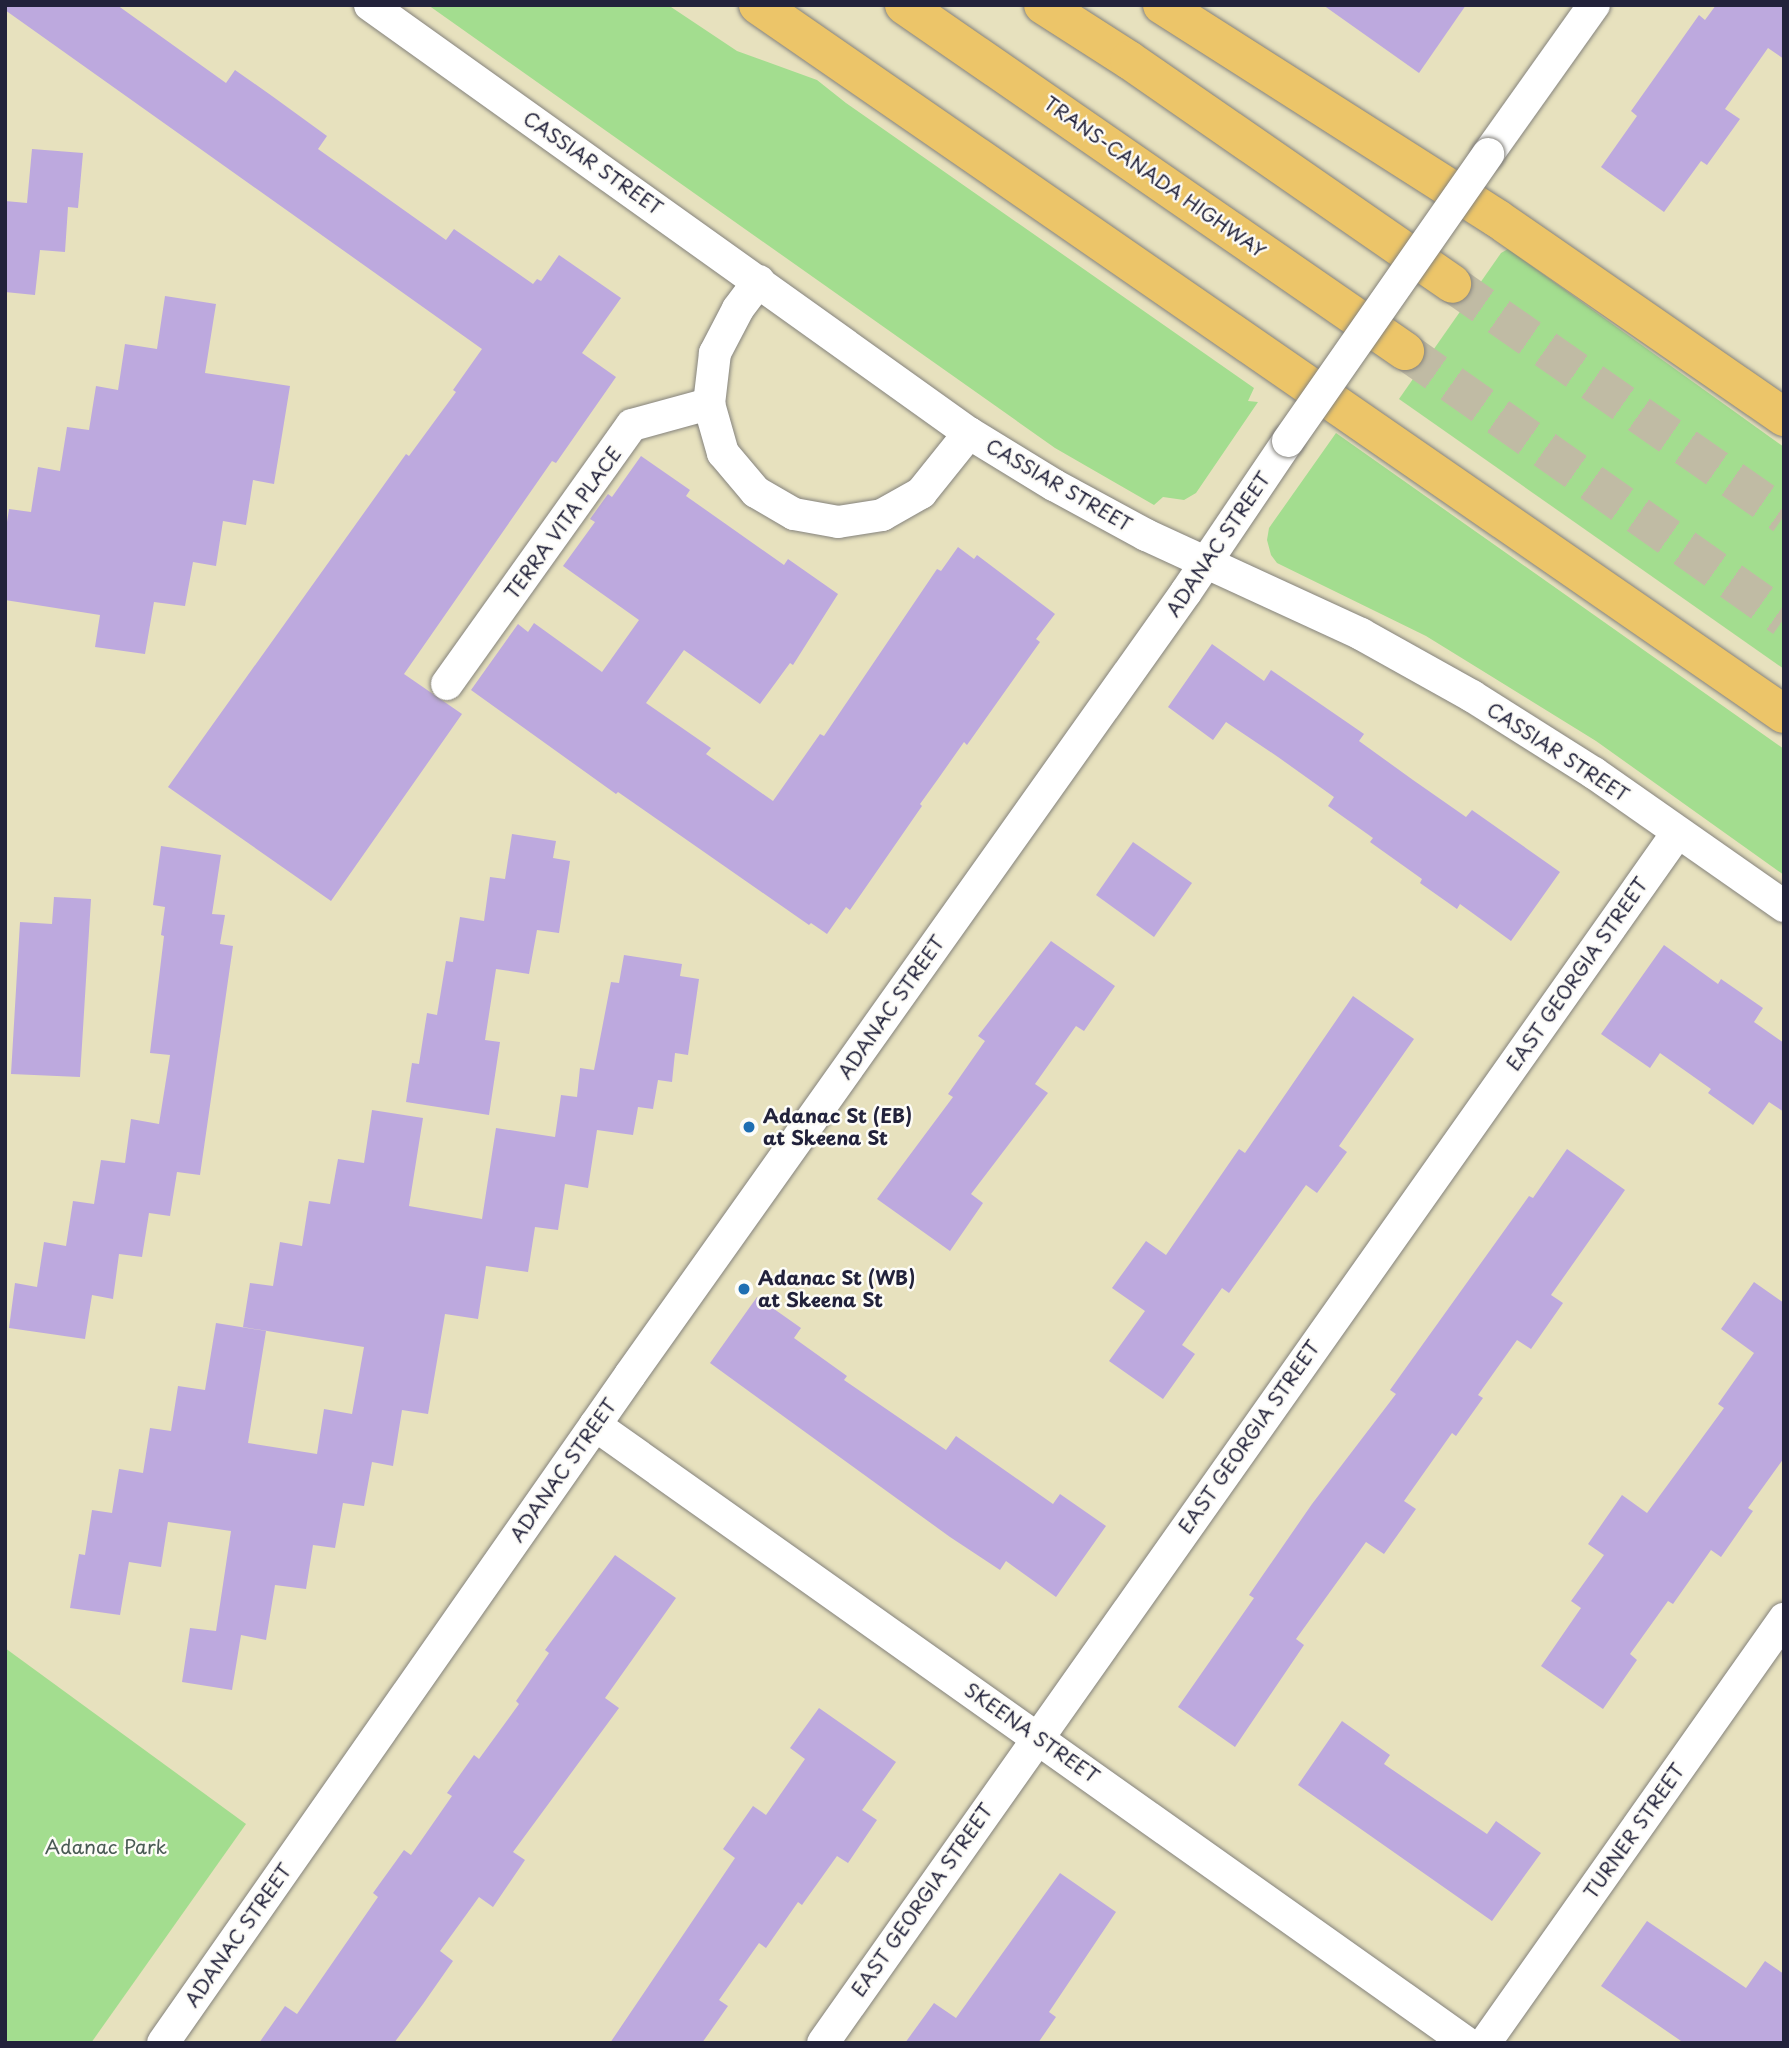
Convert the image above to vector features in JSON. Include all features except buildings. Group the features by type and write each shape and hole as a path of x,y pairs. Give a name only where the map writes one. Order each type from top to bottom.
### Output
{"highway":[{"path":"758,5 1784,714"},
{"name":"TRANS-CANADA HIGHWAY","path":"904,5 1405,351"},
{"path":"1042,5 1129,60 1452,284"},
{"path":"1162,5 1498,219 1784,417"}],"street":[{"name":"CASSIAR STREET","path":"370,5 969,433 1054,485 1146,535 1361,634 1472,696 1536,734 1784,906"},
{"name":"ADANAC STREET","path":"163,2043 595,1425 1207,562 1288,441 1594,5"},
{"path":"759,281 738,309 715,353 709,404 723,453 756,492 794,514 838,522 882,515 921,493 969,433"},
{"name":"TERRA VITA PLACE","path":"447,684 632,425 709,404"},
{"name":"EAST GEORGIA STREET","path":"822,2043 1678,832"},
{"name":"SKEENA STREET","path":"595,1425 1038,1736 1467,2043"},
{"name":"TURNER STREET","path":"1485,2043 1784,1619"}],"green space":[{"path":"428,5 668,5 737,51 817,80 1254,388 1248,401 1258,402 1196,493 1184,500 1163,497 1154,505 1055,448"},
{"path":"1508,249 1784,447 1784,669 1399,399 1501,253"},
{"path":"1336,433 1784,749 1784,875 1596,741 1426,636 1277,563 1271,555 1267,540 1269,528"},
{"name":"Adanac Park","path":"5,1648 246,1824 91,2043 5,2043"}],"tunnel":[{"path":"1452,284 1784,516"},
{"path":"1405,351 1784,618"}],"place":[{"name":"Adanac St (EB) at Skeena St","path":"749,1127"},
{"name":"Adanac St (WB) at Skeena St","path":"744,1289"}]}
